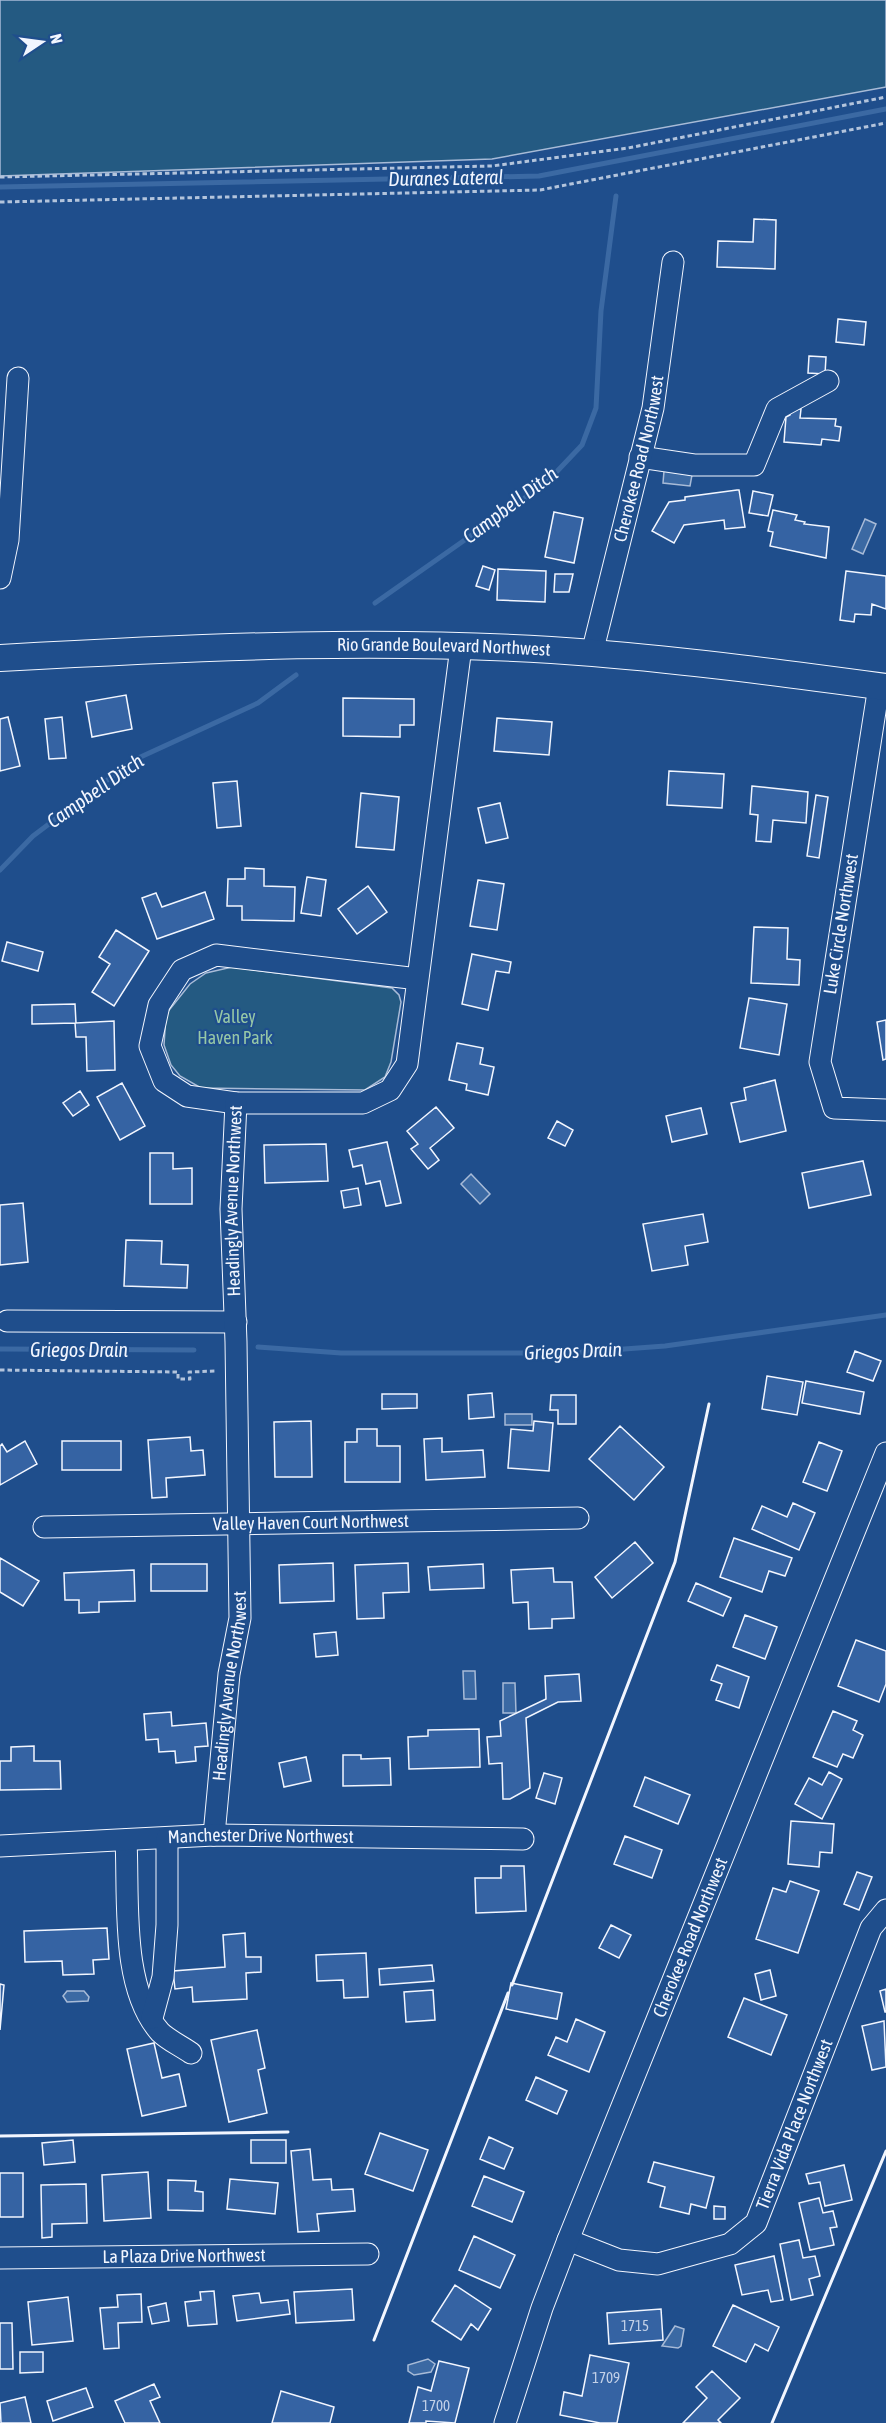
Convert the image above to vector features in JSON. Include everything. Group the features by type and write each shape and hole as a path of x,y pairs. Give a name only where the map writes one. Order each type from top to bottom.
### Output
{"main road":[{"name":"Rio Grande Boulevard Northwest","path":"0,654 356,645 461,647 592,652 746,668 882,687"}],"street":[{"name":"Cherokee Road Northwest","path":"592,652 653,408 673,262"},
{"path":"0,578 8,540 18,378"},
{"path":"640,457 694,465 754,465 777,409 828,381"},
{"name":"Headingly Avenue Northwest","path":"214,1835 230,1674 240,1618 236,1322 231,1209 236,1103 363,1103 390,1090 407,1064 461,647"},
{"name":"Luke Circle Northwest","path":"882,687 820,1062 834,1108 886,1110"},
{"path":"236,1103 187,1096 164,1081 150,1046 159,1005 182,970 216,955 418,979"},
{"path":"7,1321 236,1322"},
{"name":"Cherokee Road Northwest","path":"505,2423 542,2308 568,2240 886,1454"},
{"name":"Valley Haven Court Northwest","path":"44,1527 578,1518"},
{"name":"Manchester Drive Northwest","path":"0,1846 214,1835 523,1839"},
{"path":"152,2018 163,1977 165,1956 167,1838"},
{"path":"126,1840 132,1972 140,1996 160,2032 190,2053"},
{"name":"Tierra Vida Place Northwest","path":"568,2240 619,2260 658,2264 730,2244 756,2223 871,1928 886,1910"},
{"name":"La Plaza Drive Northwest","path":"0,2258 368,2254"}],"path":[{"path":"0,177 492,166 628,148 886,97"},
{"path":"0,202 540,190 886,123"},
{"path":"0,1370 178,1372 178,1379 190,1379 189,1372 237,1371"}],"green space":[{"path":"0,0 886,0 886,87 492,159 0,176"},
{"name":"Valley Haven Park","path":"232,967 392,988 399,995 401,1002 391,1062 385,1077 365,1090 201,1088 180,1076 171,1065 164,1045 166,1014 190,984 206,973"}],"shaded area":[{"path":"664,471 692,475 690,486 663,483"},
{"path":"865,519 876,524 863,554 852,549"},
{"path":"471,1174 490,1194 480,1204 461,1184"},
{"path":"505,1414 532,1414 532,1425 505,1425"},
{"path":"463,1671 475,1671 476,1699 464,1699"},
{"path":"503,1683 515,1683 516,1713 503,1713"},
{"path":"67,1991 84,1991 89,1997 88,2001 67,2002 63,1996"},
{"path":"675,2326 684,2329 681,2346 678,2348 662,2346"},
{"path":"428,2359 435,2364 431,2372 414,2375 408,2371 408,2365"}],"building":[{"path":"754,219 776,220 775,269 717,267 718,241 753,242"},
{"path":"838,319 866,322 864,345 836,342"},
{"path":"809,356 826,357 825,374 808,373"},
{"path":"791,408 801,409 800,418 836,419 835,426 841,427 839,441 822,439 821,445 784,442 786,417 790,415"},
{"path":"739,490 745,527 725,529 724,520 684,525 674,543 652,531 669,502 685,500 685,497"},
{"path":"753,491 773,495 768,516 749,513"},
{"path":"773,510 797,515 795,520 805,522 804,524 829,527 826,558 770,546 773,532 768,531"},
{"path":"554,512 583,518 574,563 545,557"},
{"path":"483,566 495,570 489,590 476,586"},
{"path":"498,569 546,571 545,602 497,600"},
{"path":"846,571 886,576 886,609 872,604 871,615 855,614 854,622 840,620"},
{"path":"555,574 573,574 569,592 554,592"},
{"path":"126,695 132,729 92,737 86,702"},
{"path":"343,698 414,699 414,725 400,725 400,737 343,736"},
{"path":"8,717 20,766 0,771 0,719"},
{"path":"62,717 66,758 49,759 45,719"},
{"path":"497,718 552,722 549,755 494,751"},
{"path":"669,771 724,774 722,808 667,805"},
{"path":"237,781 241,826 217,828 213,783"},
{"path":"752,786 808,792 806,823 773,820 771,842 756,841 758,815 750,814"},
{"path":"361,793 399,797 394,850 356,847"},
{"path":"816,795 828,797 819,858 807,856"},
{"path":"500,803 508,838 486,843 478,808"},
{"path":"245,868 264,869 264,886 295,887 294,921 242,920 242,906 227,906 228,879 245,879"},
{"path":"307,877 326,880 321,916 301,913"},
{"path":"478,880 504,884 497,930 470,926"},
{"path":"368,886 387,912 357,934 338,909"},
{"path":"205,892 214,919 157,939 142,898 156,893 162,907"},
{"path":"754,927 788,928 787,959 800,960 799,985 751,983"},
{"path":"116,930 149,951 114,1006 92,992 110,964 99,957"},
{"path":"7,942 43,952 38,971 2,961"},
{"path":"472,954 511,962 509,973 496,971 488,1010 462,1004"},
{"path":"749,998 787,1004 779,1055 740,1048"},
{"path":"75,1004 76,1023 114,1021 115,1070 87,1071 86,1037 76,1037 75,1023 32,1024 32,1005"},
{"path":"886,1020 886,1059 883,1060 877,1022"},
{"path":"457,1043 483,1048 480,1064 494,1067 488,1095 466,1090 467,1084 449,1080"},
{"path":"775,1080 786,1131 740,1142 731,1103 746,1100 744,1088"},
{"path":"122,1083 145,1126 120,1140 97,1097"},
{"path":"80,1091 89,1105 73,1116 63,1103"},
{"path":"436,1107 454,1128 430,1148 439,1160 428,1169 411,1149 418,1144 407,1131"},
{"path":"701,1108 707,1134 672,1142 666,1116"},
{"path":"557,1121 573,1130 565,1146 548,1138"},
{"path":"387,1142 401,1203 386,1206 380,1181 366,1184 362,1165 353,1167 349,1150"},
{"path":"326,1144 328,1181 265,1183 264,1145"},
{"path":"150,1153 173,1153 173,1169 192,1168 192,1204 150,1204"},
{"path":"863,1161 871,1195 809,1208 802,1173"},
{"path":"358,1188 361,1205 344,1208 341,1191"},
{"path":"23,1203 28,1262 0,1265 0,1205"},
{"path":"703,1214 708,1242 685,1246 688,1265 652,1271 643,1224"},
{"path":"126,1240 162,1241 161,1264 188,1265 187,1288 124,1286"},
{"path":"855,1351 881,1361 873,1381 847,1372"},
{"path":"767,1376 803,1382 797,1415 762,1409"},
{"path":"806,1381 864,1392 860,1414 802,1403"},
{"path":"492,1393 494,1417 469,1419 468,1395"},
{"path":"382,1394 417,1394 417,1408 382,1409"},
{"path":"551,1395 576,1395 576,1424 558,1424 558,1410 550,1410"},
{"path":"311,1421 312,1477 275,1477 274,1422"},
{"path":"534,1421 553,1423 549,1471 508,1468 511,1429 533,1431"},
{"path":"620,1426 664,1467 634,1500 589,1459"},
{"path":"357,1429 377,1429 377,1446 400,1446 400,1482 345,1482 345,1442 357,1442"},
{"path":"190,1437 191,1451 203,1450 205,1475 166,1478 167,1497 152,1498 148,1440"},
{"path":"442,1438 442,1452 483,1450 485,1477 426,1480 424,1439"},
{"path":"25,1441 37,1464 0,1485 0,1446 2,1444 7,1452"},
{"path":"62,1441 121,1441 121,1470 62,1470"},
{"path":"819,1442 842,1451 827,1491 803,1482"},
{"path":"793,1503 815,1513 799,1550 752,1529 762,1506 787,1517"},
{"path":"734,1538 792,1558 785,1576 769,1571 762,1592 720,1577"},
{"path":"635,1542 653,1563 612,1598 595,1577"},
{"path":"0,1558 39,1581 23,1606 0,1592"},
{"path":"333,1563 334,1601 280,1603 279,1565"},
{"path":"408,1563 409,1592 383,1593 384,1618 357,1619 355,1565"},
{"path":"151,1564 207,1564 207,1591 151,1591"},
{"path":"483,1564 484,1588 430,1590 428,1567"},
{"path":"553,1568 554,1582 572,1582 574,1618 552,1619 552,1628 529,1629 528,1602 513,1603 511,1570"},
{"path":"134,1570 135,1601 99,1602 99,1612 79,1613 79,1600 65,1600 64,1573"},
{"path":"696,1583 731,1598 723,1616 688,1601"},
{"path":"745,1615 777,1627 765,1659 733,1647"},
{"path":"336,1632 338,1655 316,1657 314,1634"},
{"path":"856,1640 886,1651 886,1684 879,1702 838,1686"},
{"path":"717,1665 749,1677 739,1708 716,1700 722,1684 711,1680"},
{"path":"579,1674 581,1701 558,1702 526,1718 530,1788 510,1799 503,1799 502,1763 489,1764 487,1737 501,1736 500,1721 546,1699 545,1676"},
{"path":"833,1711 857,1721 853,1730 863,1735 853,1758 843,1754 837,1767 813,1757"},
{"path":"171,1712 172,1726 206,1723 208,1746 195,1747 196,1761 176,1763 175,1751 159,1752 158,1739 146,1740 144,1714"},
{"path":"479,1729 480,1767 409,1769 408,1737 428,1736 428,1730"},
{"path":"34,1746 34,1761 60,1761 61,1789 0,1790 0,1761 11,1761 11,1747"},
{"path":"343,1755 361,1755 361,1759 390,1758 391,1785 343,1786"},
{"path":"306,1757 311,1781 284,1787 279,1763"},
{"path":"829,1772 842,1779 822,1819 795,1804 809,1778 822,1785"},
{"path":"544,1773 562,1778 555,1804 536,1798"},
{"path":"645,1777 690,1795 678,1824 634,1806"},
{"path":"791,1821 834,1824 832,1853 820,1852 819,1867 788,1864"},
{"path":"625,1836 662,1850 652,1878 614,1864"},
{"path":"501,1866 524,1866 526,1911 476,1913 475,1878 501,1878"},
{"path":"857,1872 872,1877 859,1910 844,1904"},
{"path":"790,1881 819,1891 798,1953 756,1939 773,1888 786,1892"},
{"path":"611,1925 631,1935 619,1958 599,1948"},
{"path":"107,1928 109,1959 93,1960 94,1974 63,1975 62,1961 25,1962 24,1931"},
{"path":"245,1933 246,1957 261,1957 261,1972 246,1973 247,1999 193,2002 192,1987 175,1989 173,1971 225,1967 223,1935"},
{"path":"366,1953 368,1997 344,1998 343,1980 317,1981 316,1955"},
{"path":"432,1965 434,1981 380,1985 379,1969"},
{"path":"770,1970 776,1996 761,2000 755,1974"},
{"path":"511,1983 562,1993 557,2019 506,2009"},
{"path":"0,1984 4,1985 0,2030"},
{"path":"886,1989 886,2012 885,2012 880,1991"},
{"path":"433,1990 435,2020 406,2022 404,1992"},
{"path":"744,1998 787,2015 771,2055 728,2037"},
{"path":"576,2019 605,2032 589,2072 548,2055 556,2037 567,2042"},
{"path":"884,2021 886,2067 872,2070 862,2026"},
{"path":"257,2030 265,2068 258,2070 267,2113 229,2122 211,2040"},
{"path":"154,2043 162,2078 179,2074 186,2106 142,2116 127,2049"},
{"path":"536,2077 567,2091 557,2114 526,2100"},
{"path":"380,2133 428,2150 413,2191 365,2174"},
{"path":"489,2137 513,2148 504,2169 480,2159"},
{"path":"73,2140 75,2162 44,2165 42,2143"},
{"path":"251,2140 286,2140 286,2163 251,2163"},
{"path":"310,2149 313,2180 331,2179 332,2190 353,2189 355,2211 317,2214 319,2231 298,2232 291,2151"},
{"path":"654,2162 714,2177 706,2208 691,2204 689,2214 660,2207 665,2187 648,2182"},
{"path":"844,2165 852,2200 825,2206 820,2182 809,2184 806,2174"},
{"path":"148,2172 151,2218 104,2221 102,2175"},
{"path":"0,2173 23,2173 23,2217 0,2217"},
{"path":"484,2176 524,2192 512,2222 472,2206"},
{"path":"230,2179 278,2183 275,2214 227,2209"},
{"path":"168,2180 196,2181 195,2191 203,2192 203,2211 168,2210"},
{"path":"86,2184 87,2223 52,2224 52,2237 42,2238 41,2185"},
{"path":"819,2198 823,2213 833,2211 837,2227 830,2228 834,2245 810,2250 799,2203"},
{"path":"714,2206 725,2207 725,2219 714,2219"},
{"path":"474,2236 515,2255 500,2288 459,2270"},
{"path":"799,2240 803,2258 815,2256 820,2276 809,2279 813,2295 791,2300 780,2244"},
{"path":"774,2256 783,2300 771,2302 768,2290 742,2295 735,2265"},
{"path":"455,2285 491,2309 478,2330 471,2324 461,2340 432,2321"},
{"path":"352,2289 354,2320 296,2323 294,2292"},
{"path":"214,2291 217,2324 188,2326 185,2302 201,2300 200,2292"},
{"path":"259,2293 261,2303 288,2300 290,2314 237,2321 233,2296"},
{"path":"141,2294 142,2322 118,2323 119,2348 104,2349 100,2308 118,2307 117,2295"},
{"path":"68,2297 73,2341 32,2345 28,2302"},
{"path":"166,2303 169,2321 152,2324 148,2307"},
{"path":"733,2305 779,2327 768,2351 755,2344 746,2362 713,2346"},
{"path":"661,2309 663,2340 609,2344 607,2313"},
{"path":"0,2323 12,2323 13,2369 0,2369"},
{"path":"20,2352 43,2352 43,2372 20,2373"},
{"path":"590,2355 629,2363 617,2423 600,2423 560,2415 564,2392 582,2396"},
{"path":"439,2361 469,2368 455,2423 426,2421 426,2423 409,2423 418,2387 431,2391"},
{"path":"712,2371 740,2398 718,2420 721,2423 683,2423 707,2398 696,2387"},
{"path":"154,2384 160,2397 150,2401 160,2423 125,2423 115,2401"},
{"path":"86,2388 93,2407 53,2421 47,2401"},
{"path":"281,2391 334,2407 330,2423 272,2423"},
{"path":"25,2397 31,2423 1,2423 0,2403"}],"waterway":[{"name":"Duranes Lateral","path":"0,187 539,176 886,109"},
{"name":"Campbell Ditch","path":"375,603 546,483 582,445 596,408 601,311 616,196"},
{"name":"Campbell Ditch","path":"0,870 33,836 134,760 258,703 296,675"},
{"name":"Griegos Drain","path":"258,1347 341,1353 570,1353 665,1346 886,1315"},
{"name":"Griegos Drain","path":"0,1349 194,1350"}],"wall":[{"path":"512,1985 675,1562 709,1404"},
{"path":"374,2340 508,1993"},
{"path":"0,2136 288,2132"},
{"path":"772,2423 886,2151"}]}
